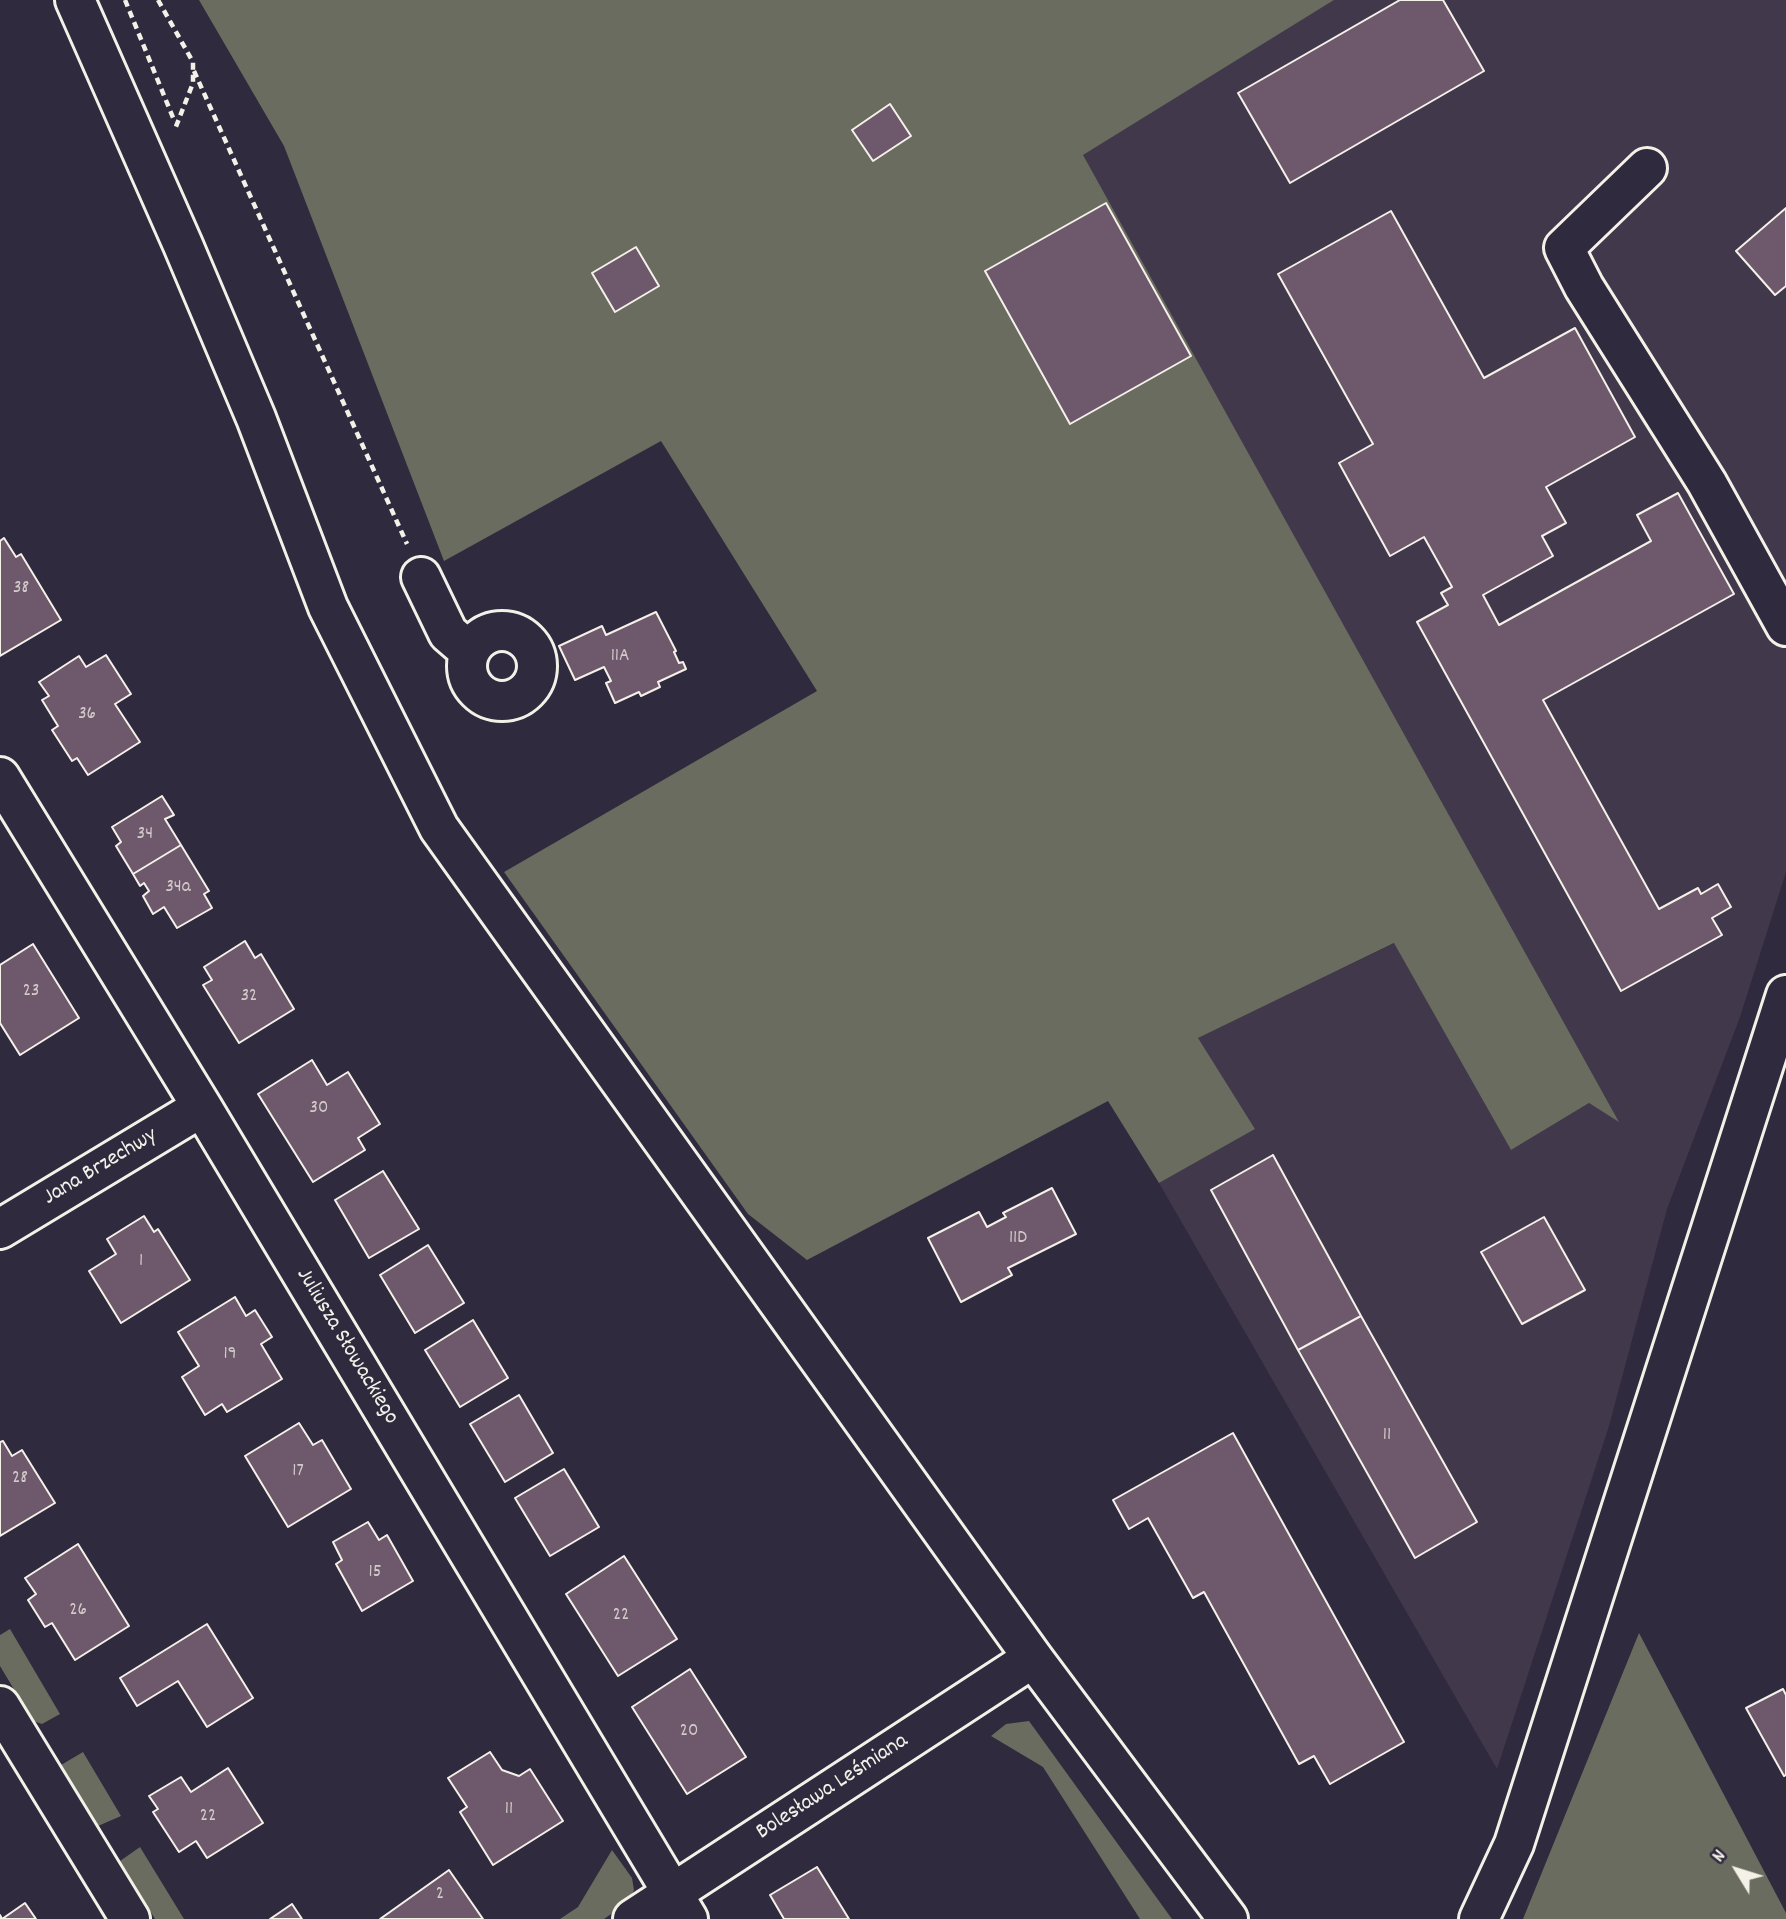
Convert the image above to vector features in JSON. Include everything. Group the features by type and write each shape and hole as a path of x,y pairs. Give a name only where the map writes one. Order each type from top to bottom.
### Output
{"street":[{"path":"75,0 256,418 328,607 439,828 1033,1658 1228,1919"},
{"path":"1647,168 1564,248 1584,287 1707,483 1786,626"},
{"path":"421,577 448,633 470,652"},
{"name":"Juliusza Słowackiego","path":"0,778 202,1107 680,1906"},
{"path":"1479,1919 1514,1844 1783,1015"},
{"name":"Jana Brzechwy","path":"0,1229 202,1107"},
{"name":"Bolesława Leśmiana","path":"633,1919 680,1906 1033,1658"},
{"path":"0,1706 130,1919"}],"path":[{"path":"125,0 181,139"},
{"path":"158,0 189,53 194,71 421,577"},
{"path":"153,177 190,96 194,71"}],"shaded area":[{"path":"1334,0 1786,0 1786,872 1740,1017 1667,1209 1609,1426 1497,1769 1159,1183 1255,1129 1197,1038 1395,943 1511,1150 1589,1103 1618,1120 1082,155"}],"green space":[{"path":"199,0 1334,0 1083,155 1619,1122 1589,1103 1511,1150 1394,943 1198,1038 1255,1129 1159,1183 1108,1101 807,1260 748,1214 504,872 817,691 661,441 444,561 284,146"},
{"path":"10,1629 60,1714 42,1724 33,1721 0,1666 0,1635"},
{"path":"1639,1633 1786,1913 1786,1919 1523,1919"},
{"path":"1029,1721 1172,1919 1140,1919 1043,1767 991,1736 1006,1724"},
{"path":"83,1752 121,1816 98,1826 61,1765"},
{"path":"140,1847 184,1919 155,1919 120,1861"},
{"path":"612,1850 632,1878 634,1890 628,1902 604,1919 560,1919 578,1907"}],"building":[{"path":"1400,0 1443,0 1484,71 1290,183 1238,93"},
{"path":"890,104 911,136 873,161 852,130"},
{"path":"1106,203 1191,356 1070,424 985,271"},
{"path":"1786,208 1786,286 1775,295 1736,251"},
{"path":"1391,211 1484,378 1575,328 1635,437 1546,487 1566,523 1542,536 1553,556 1483,595 1499,625 1651,541 1637,515 1678,493 1734,594 1543,700 1659,909 1698,888 1701,894 1718,884 1731,907 1712,918 1722,935 1621,991 1417,622 1448,605 1441,593 1452,587 1424,537 1390,556 1339,463 1373,444 1278,274"},
{"path":"636,247 659,286 615,312 592,273"},
{"path":"4,538 16,557 21,554 61,620 0,656 0,541"},
{"path":"656,612 676,651 674,652 679,663 683,662 686,669 658,682 660,687 641,696 639,692 615,703 606,683 611,681 604,667 575,680 559,646 602,626 606,635"},
{"path":"106,655 131,694 115,704 140,742 88,775 77,758 72,761 52,730 58,726 42,700 49,696 39,682 79,656 86,667"},
{"path":"162,796 174,815 165,819 181,845 133,874 116,846 121,842 112,827"},
{"path":"181,845 209,891 204,894 212,908 177,928 164,907 153,914 143,896 149,891 144,883 140,886 133,874"},
{"path":"245,941 255,958 261,954 294,1009 239,1043 203,985 212,980 204,967"},
{"path":"33,944 79,1018 20,1055 0,1023 0,965"},
{"path":"312,1060 327,1085 348,1072 380,1124 358,1138 365,1150 313,1182 258,1094"},
{"path":"1273,1155 1361,1316 1298,1350 1211,1190"},
{"path":"383,1171 419,1229 369,1258 335,1200"},
{"path":"1052,1188 1076,1234 1008,1268 1012,1275 961,1302 928,1238 979,1212 987,1227 1006,1217 1003,1213"},
{"path":"144,1216 154,1232 158,1229 190,1280 121,1323 89,1271 116,1254 107,1239"},
{"path":"1544,1217 1585,1290 1522,1324 1481,1252"},
{"path":"428,1245 464,1303 415,1333 380,1275"},
{"path":"235,1297 246,1316 255,1310 272,1337 261,1344 282,1379 227,1412 222,1404 205,1415 182,1377 199,1366 178,1332"},
{"path":"1361,1316 1477,1522 1415,1558 1298,1350"},
{"path":"473,1320 508,1378 460,1407 425,1350"},
{"path":"519,1395 553,1453 505,1482 470,1424"},
{"path":"299,1423 313,1445 322,1440 351,1489 288,1527 245,1456"},
{"path":"1233,1433 1404,1742 1330,1784 1314,1756 1299,1764 1204,1592 1193,1598 1148,1518 1129,1529 1113,1500"},
{"path":"3,1441 12,1456 22,1450 55,1503 0,1536 0,1442"},
{"path":"564,1469 599,1527 550,1556 515,1498"},
{"path":"368,1522 379,1540 387,1535 413,1581 362,1611 336,1564 342,1560 333,1542"},
{"path":"78,1544 129,1626 75,1660 52,1623 45,1627 28,1600 36,1594 25,1578"},
{"path":"624,1556 677,1639 618,1676 566,1594"},
{"path":"207,1624 253,1698 207,1727 178,1681 137,1706 120,1678"},
{"path":"690,1669 746,1757 687,1794 632,1707"},
{"path":"1783,1689 1786,1695 1784,1776 1746,1708"},
{"path":"490,1752 502,1770 519,1776 530,1769 563,1821 493,1865 460,1812 467,1807 448,1778"},
{"path":"228,1768 263,1823 207,1858 196,1841 179,1852 153,1812 158,1809 149,1796 181,1777 191,1792"},
{"path":"817,1867 849,1919 784,1919 770,1895"},
{"path":"449,1870 483,1919 380,1919"},
{"path":"25,1903 36,1919 2,1919"},
{"path":"292,1904 302,1919 270,1919"}]}
